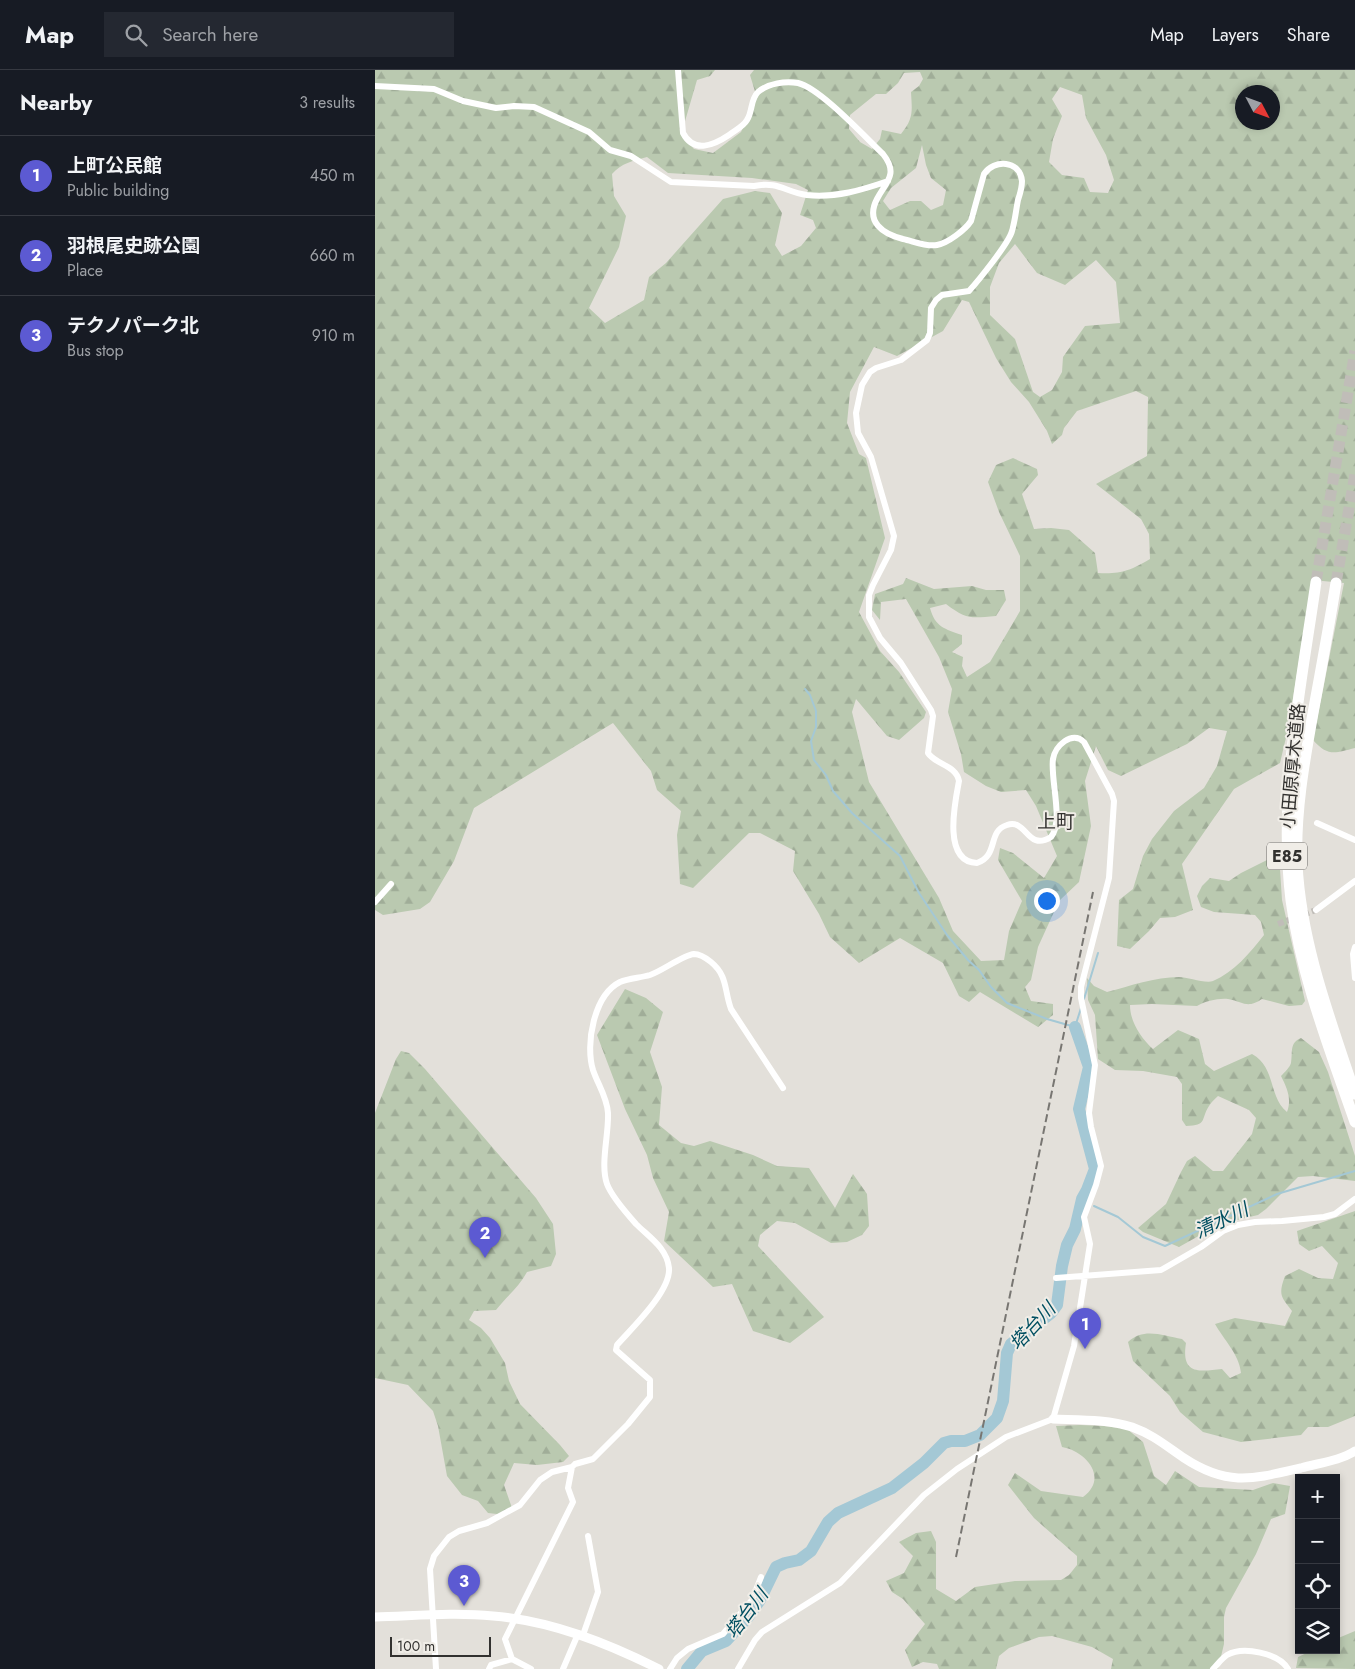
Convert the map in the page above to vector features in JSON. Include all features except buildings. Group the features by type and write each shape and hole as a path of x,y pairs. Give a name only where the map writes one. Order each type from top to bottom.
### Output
{"highway":[{"name":"小田原厚木道路","path":"1316,582 1290,771 1287,836 1288,865 1294,917 1306,970 1320,1019 1355,1122"},
{"name":"小田原厚木道路","path":"1336,583 1302,777 1297,836 1297,864 1300,900 1309,948 1329,1018 1355,1094"}],"street":[{"path":"677,70 683,133 691,142 704,146 716,143 741,127 750,114 752,101 759,92 778,83 799,83 816,91 883,154 890,166 888,182 875,203 874,218 878,227 891,236 932,245 947,241 969,224 984,174 989,168 999,163 1008,164 1017,171 1021,179 1010,235 969,291 946,295 935,300 931,308 930,333 924,342 901,360 876,368 867,376 862,385 856,420 860,438 871,457 894,536 891,550 869,595 869,617 880,638 901,663 931,710 933,716 928,753 935,761 955,772 959,778 952,824 959,851 971,862 984,861 991,852 997,832 1009,824 1018,826 1032,839 1037,841 1051,837 1056,828 1056,790 1053,758 1061,744 1069,738 1077,738 1084,742 1113,797 1109,878 1081,988 1081,998 1095,1065 1089,1113 1101,1166 1084,1217 1090,1244 1074,1346 1053,1419"},
{"path":"375,86 434,88 463,101 496,108 514,106 534,107 558,120 589,132 610,150 631,156 671,182 754,186 765,184 816,195 841,194 888,182"},
{"path":"1317,823 1355,840"},
{"path":"1316,910 1355,881"},
{"path":"375,902 391,884"},
{"path":"1355,946 1353,954 1355,978"},
{"path":"436,1669 430,1569 434,1556 449,1537 459,1531 487,1523 520,1505 540,1480 552,1472 572,1467 575,1464 593,1458 628,1424 650,1397 650,1380 616,1350 617,1345 663,1292 668,1281 669,1270 661,1247 635,1222 607,1184 605,1169 608,1110 603,1091 593,1070 590,1042 598,1007 602,999 615,985 622,981 641,978 658,972 688,956 695,954 708,959 721,973 725,981 727,1000 731,1009 783,1088"},
{"path":"1056,1278 1161,1270 1201,1247 1223,1231 1239,1225 1324,1217 1335,1214 1355,1199"},
{"path":"738,1669 755,1640 762,1632 840,1584 934,1486 1006,1437 1053,1419 1107,1422 1133,1428 1158,1439 1182,1457 1203,1469 1228,1478 1237,1479 1268,1476 1341,1458 1355,1451"},
{"path":"531,1669 512,1659 505,1639 573,1502 568,1488 572,1467"},
{"path":"563,1669 581,1635 598,1592 588,1536"},
{"path":"671,1669 677,1658 688,1649 723,1634 751,1600 761,1577"},
{"path":"375,1617 433,1615 493,1616 514,1619 551,1626 581,1635 625,1652 659,1669"},
{"path":"1213,1669 1228,1654 1238,1651 1270,1654 1288,1669"},
{"path":"489,1669 491,1665 512,1659"}],"green space":[{"path":"375,70 715,70 710,76 697,80 681,135 694,149 713,153 741,132 757,98 750,75 754,70 1355,70 1355,748 1332,752 1323,749 1313,740 1344,583 1312,580 1288,729 1280,763 1234,789 1182,864 1193,910 1175,917 1160,918 1130,949 1117,946 1119,900 1133,889 1143,856 1152,839 1174,811 1204,788 1217,766 1227,731 1209,728 1187,744 1121,776 1108,770 1096,746 1085,781 1091,826 1079,882 1059,901 1038,947 1031,980 1025,987 1031,1001 1053,1004 1053,1015 1038,1027 980,992 969,1002 959,996 943,963 900,938 859,963 830,937 819,914 793,871 795,851 760,833 749,833 693,888 680,884 677,835 681,811 657,790 651,771 613,723 474,808 454,861 430,902 420,909 383,915 375,910","holes":["920,72 923,79 919,86 911,92 910,119 901,134 882,130 880,139 872,149 860,142 849,129 850,115 876,94 886,94 898,83 904,73","1060,87 1082,95 1086,118 1106,155 1114,180 1108,193 1090,192 1084,178 1062,175 1049,162 1053,139 1062,116 1052,99","922,145 931,178 946,190 943,205 931,210 921,201 910,201 890,210 883,201 891,188 916,168","647,157 668,173 752,178 796,184 808,190 800,215 813,220 816,228 801,246 782,256 775,245 782,213 770,193 755,191 723,199 666,263 649,277 644,300 605,323 589,308 619,247 626,216 614,196 612,174 624,165","1015,244 1037,273 1065,285 1096,260 1116,282 1120,323 1085,326 1063,357 1062,372 1052,390 1040,397 1033,392 1015,339 990,315 990,287 999,263","962,300 969,302 996,358 1011,382 1029,402 1047,431 1052,444 1062,435 1064,428 1077,411 1136,391 1148,397 1147,456 1096,484 1141,519 1149,534 1150,559 1125,571 1098,573 1095,553 1069,530 1034,529 1022,494 1038,475 1037,469 1013,458 996,465 988,482 999,512 1020,556 1020,611 990,662 967,677 962,666 963,657 952,652 962,644 962,635 941,626 930,608 946,604 969,617 996,616 1006,600 1004,590 986,590 972,586 934,589 906,578 903,584 875,594 872,610 880,620 881,602 906,599 939,657 952,689 948,712 961,754 964,772 986,786 1001,792 1026,790 1036,806 1057,856 1044,878 1013,853 1000,848 998,860 1022,901 1009,931 1004,960 981,961 953,931 939,898 869,782 852,712 856,699 887,736 899,740 924,718 926,712 899,672 880,651 859,612 885,538 866,458 859,454 847,423 850,392 874,347 897,356 943,331"]},
{"path":"1279,854 1282,900 1305,1001 1302,1005 1289,1006 1262,999 1253,1004 1245,1004 1228,999 1216,999 1197,1006 1130,1005 1130,1011 1140,1035 1153,1049 1178,1030 1199,1039 1205,1064 1214,1071 1252,1054 1265,1066 1277,1098 1287,1112 1289,1098 1281,1076 1290,1065 1293,1045 1301,1038 1319,1052 1328,1072 1355,1156 1355,1181 1313,1176 1298,1177 1258,1215 1220,1224 1179,1247 1143,1232 1138,1228 1166,1204 1187,1161 1195,1156 1213,1171 1223,1171 1252,1134 1256,1118 1249,1110 1218,1096 1206,1111 1201,1123 1186,1126 1182,1120 1182,1084 1177,1077 1143,1071 1115,1070 1098,1059 1095,1015 1088,1000 1087,978 1094,986 1107,992 1170,977 1210,982 1228,973 1264,935 1261,922 1255,915 1214,912 1201,907 1197,896 1202,886 1210,878 1229,881"},
{"path":"625,989 646,998 663,1012 650,1052 662,1087 659,1125 681,1143 694,1146 710,1141 753,1155 777,1166 809,1168 835,1208 853,1174 867,1194 869,1226 862,1235 847,1242 831,1243 795,1223 777,1221 760,1235 758,1246 824,1317 790,1343 753,1331 732,1284 713,1287 664,1241 669,1212 653,1178 647,1155 625,1109 597,1035"},
{"path":"401,1051 409,1053 425,1069 536,1198 553,1224 556,1254 551,1266 527,1272 496,1310 474,1311 469,1320 481,1328 490,1338 505,1363 509,1381 520,1404 569,1456 563,1462 537,1465 514,1463 504,1485 512,1508 506,1515 488,1513 478,1501 462,1495 447,1476 438,1426 433,1411 408,1385 375,1378 375,1113 396,1059"},
{"path":"1355,1211 1355,1416 1328,1427 1308,1427 1301,1435 1241,1442 1203,1432 1180,1412 1170,1396 1133,1361 1128,1342 1134,1337 1147,1334 1182,1339 1186,1343 1186,1361 1193,1369 1206,1371 1222,1369 1230,1378 1241,1373 1234,1353 1215,1324 1235,1318 1285,1326 1292,1311 1285,1302 1281,1292 1285,1276 1299,1269 1318,1278 1333,1279 1338,1263 1322,1246 1309,1251 1299,1244 1297,1231"},
{"path":"1080,1425 1127,1429 1143,1442 1154,1476 1166,1485 1175,1471 1199,1487 1253,1490 1273,1483 1290,1486 1285,1514 1271,1519 1256,1554 1226,1608 1224,1644 1218,1669 1111,1669 1113,1659 1092,1647 1052,1636 1039,1637 1009,1648 999,1656 996,1669 939,1669 937,1664 923,1662 912,1667 905,1650 925,1624 903,1599 892,1592 886,1581 904,1573 913,1556 899,1542 916,1533 931,1531 936,1542 936,1589 956,1601 975,1587 1015,1581 1061,1580 1069,1575 1077,1565 1077,1556 1034,1518 1008,1485 1015,1473 1041,1491 1083,1497 1091,1490 1094,1482 1091,1466 1079,1454 1062,1447 1056,1426"},
{"path":"1355,1631 1355,1669 1296,1668 1298,1657 1304,1654 1340,1654 1340,1637"}],"waterway":[{"path":"805,689 810,695 816,711 816,727 811,741 814,760 826,775 833,791 852,813 900,856 919,893 947,935 979,970 991,987 1007,1003 1047,1019 1075,1027 1081,1008"},
{"name":"塔台川","path":"1084,999 1098,953"},
{"name":"塔台川","path":"687,1669 702,1651 726,1641 748,1617 760,1600 776,1567 799,1560 811,1551 828,1522 838,1513 892,1488 924,1463 944,1443 965,1441 980,1435 997,1418 1003,1401 1007,1353 1011,1344 1051,1313 1057,1305 1067,1245 1075,1229 1082,1199 1095,1169 1079,1109 1089,1067 1075,1027"},
{"name":"清水川","path":"1094,1206 1118,1217 1143,1237 1165,1246 1277,1194 1355,1171"},
{"name":"清水川","path":"1082,1199 1086,1201"}],"tunnel":[{"path":"1316,582 1355,351"},
{"path":"1336,583 1355,474"},
{"path":"1278,924 1316,910"}],"railway":[{"path":"956,1557 1093,892"}],"place":[{"name":"羽根尾史跡公園","path":"485,1258"},
{"name":"上町公民館","path":"1085,1349"},
{"name":"テクノパーク北","path":"464,1606"}],"district":[{"name":"上町","path":"1056,821"}]}
